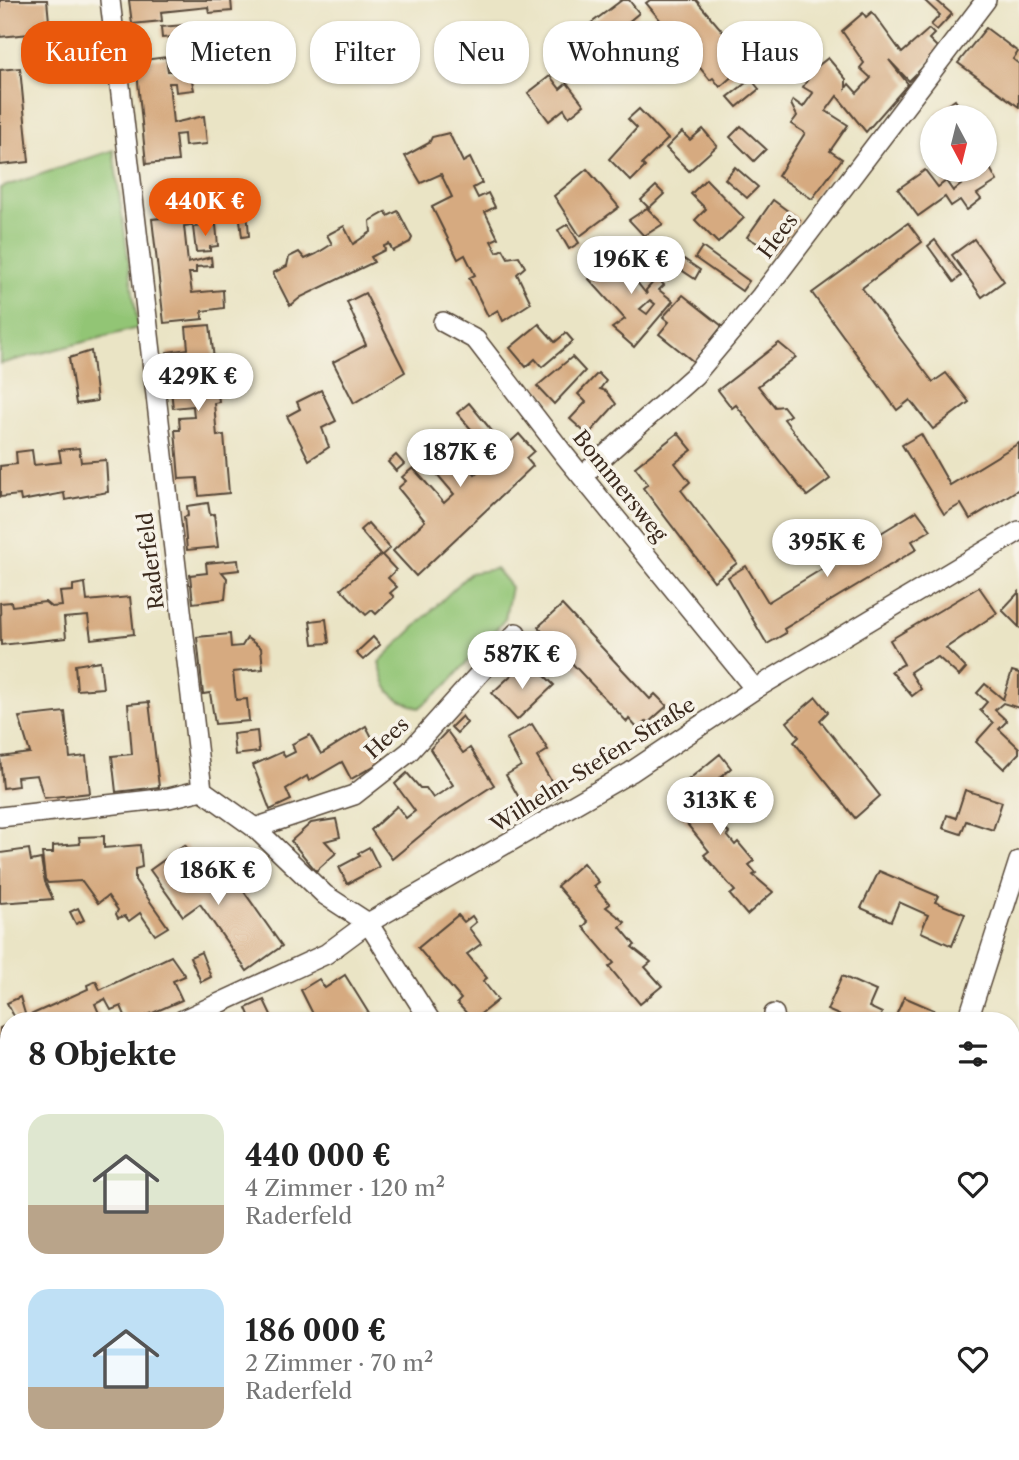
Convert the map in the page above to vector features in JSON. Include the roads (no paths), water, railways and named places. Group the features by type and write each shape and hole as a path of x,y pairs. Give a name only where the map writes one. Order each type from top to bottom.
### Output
{"street":[{"name":"Raderfeld","path":"110,0 202,790"},
{"name":"Hees","path":"582,476 703,365 761,296 986,0"},
{"name":"Bommersweg","path":"443,322 476,340 582,476 755,689"},
{"name":"Wilhelm-Stefen-Straße","path":"200,1012 326,954 368,923 631,772 755,689 1019,531"},
{"name":"Hees","path":"256,828 354,795 410,752 516,633"},
{"path":"0,817 169,798 202,790 256,828 325,895 368,923 425,1012"},
{"path":"971,1012 1019,861"}]}
